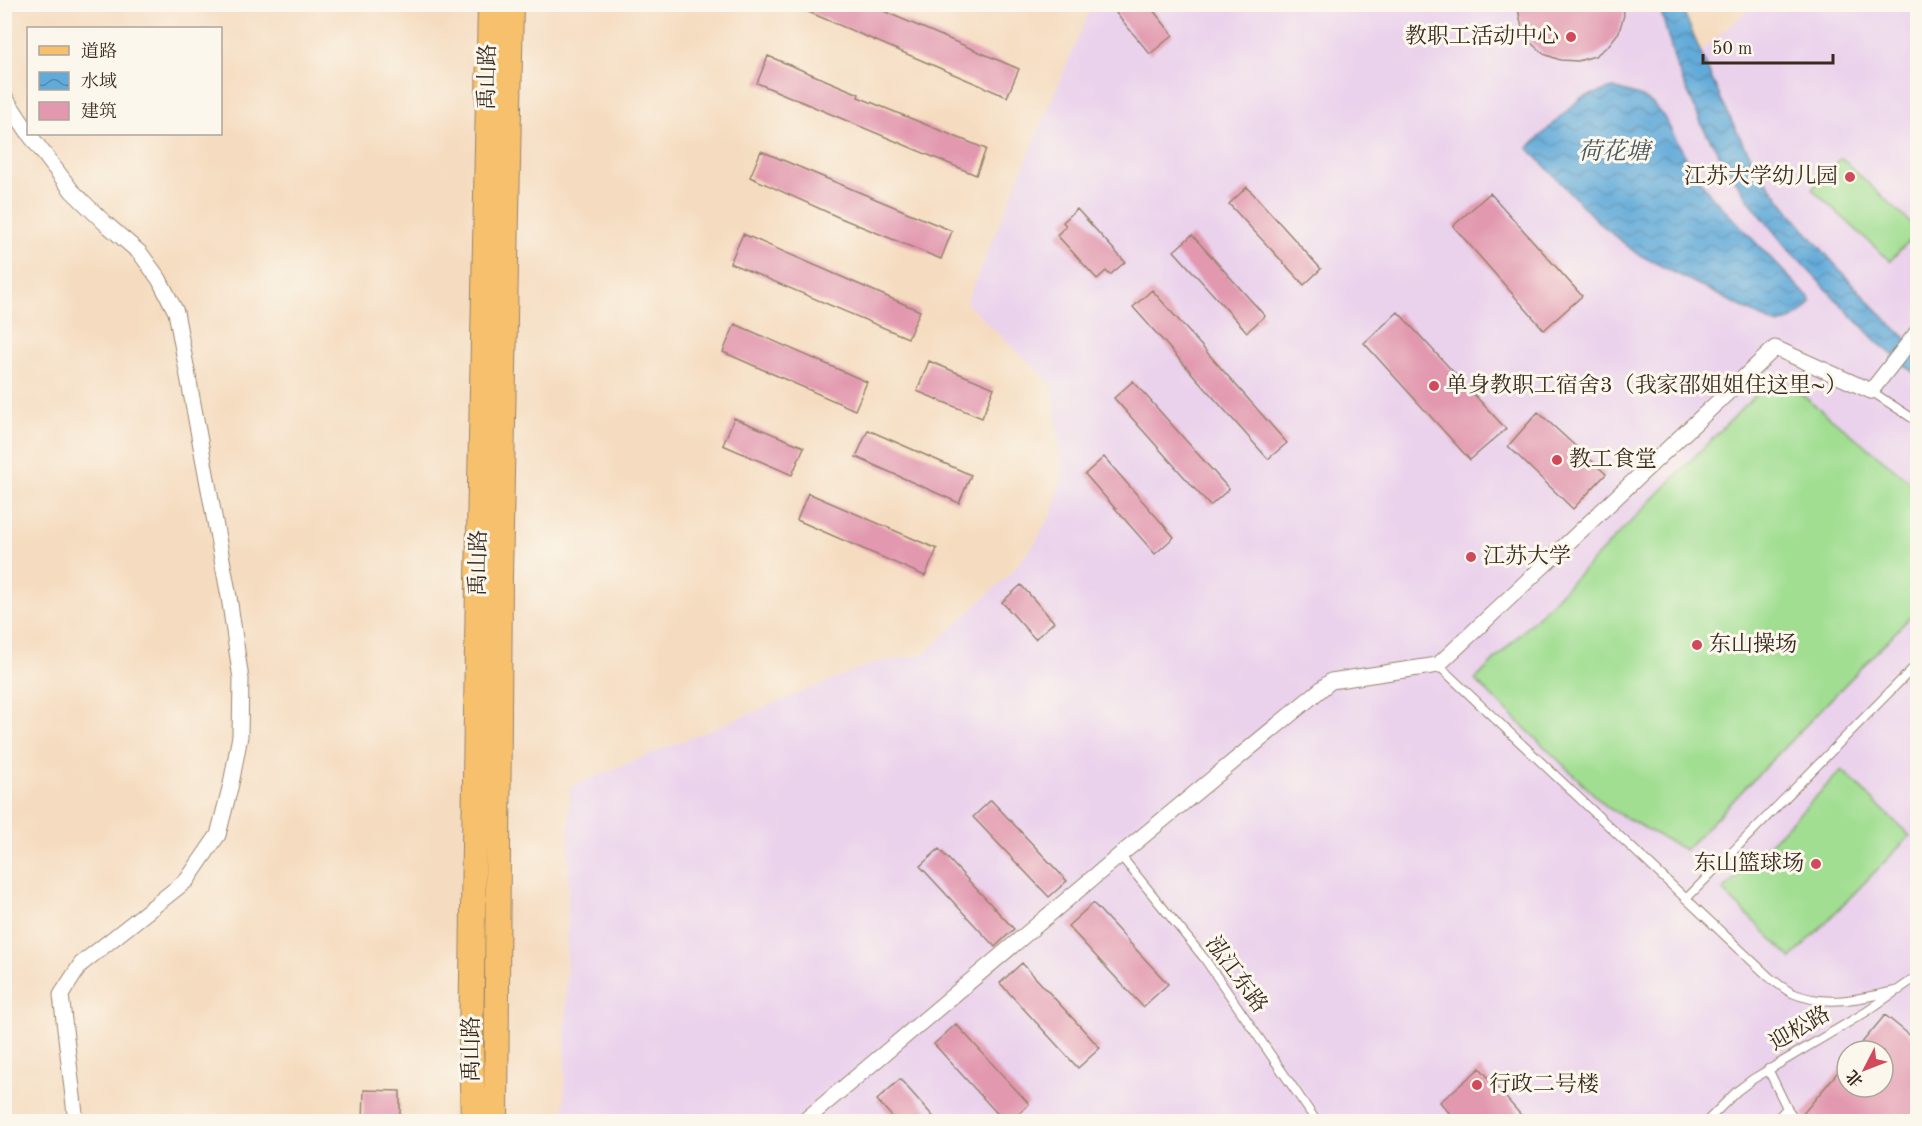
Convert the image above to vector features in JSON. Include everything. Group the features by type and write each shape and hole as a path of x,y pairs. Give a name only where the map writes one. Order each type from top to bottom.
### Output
{"main road":[{"name":"禹山路","path":"473,1122 471,1044 477,628 490,4"},
{"name":"禹山路","path":"496,1122 500,567 511,4"}],"street":[{"path":"4,96 27,130"},
{"path":"30,135 72,191 140,253 159,279 176,312 229,597 241,679 240,736 219,835 187,880 81,964 61,995 76,1122"},
{"path":"803,1122 1331,681 1438,665 1774,348 1870,391 1915,334"}],"lane":[{"path":"1870,391 1917,422"},
{"path":"1686,899 1917,663"},
{"path":"1438,665 1768,977 1791,992 1812,1000 1860,999 1899,990"},
{"name":"泓江东路","path":"1120,855 1204,958 1317,1122"},
{"name":"迎松路","path":"1706,1122 1737,1091 1768,1069 1866,1012 1917,976"},
{"path":"1768,1069 1787,1108 1797,1122"},
{"path":"1774,1122 1787,1108"}],"shaded area":[{"name":"江苏大学","path":"1092,5 1659,5 1676,64 1700,52 1754,5 1917,5 1917,1121 564,1122 570,787 873,663 923,655 1013,571 1035,543 1054,509 1062,476 1053,385 966,303"}],"green space":[{"path":"1841,158 1917,229 1917,232 1890,261 1812,189"},
{"name":"东山操场","path":"1776,374 1917,487 1917,610 1685,850 1608,808 1475,680"},
{"name":"东山篮球场","path":"1842,770 1910,836 1791,958 1723,891"}],"water":[{"path":"1659,5 1681,5 1721,100 1760,171 1792,215 1828,256 1877,310 1917,348 1917,375 1876,341 1787,248 1751,203 1703,127 1676,65"},
{"name":"荷花塘","path":"1613,88 1642,97 1662,114 1697,177 1714,199 1809,298 1811,302 1800,314 1785,322 1775,324 1636,253 1598,222 1528,148 1581,98"}],"building":[{"path":"790,4 867,4 1019,69 1007,97"},
{"path":"1126,4 1148,4 1173,35 1150,54 1116,13"},
{"name":"教职工活动中心","path":"1517,4 1623,4 1624,15 1619,32 1608,46 1595,56 1578,61 1560,60 1544,54 1531,43 1522,28"},
{"path":"768,56 859,94 858,97 986,149 976,175 757,83"},
{"path":"761,151 952,231 941,259 838,217 750,177"},
{"path":"1247,187 1321,269 1304,285 1229,204"},
{"path":"1490,193 1582,296 1544,330 1453,226"},
{"path":"1077,209 1125,262 1110,275 1106,271 1097,279 1057,235 1066,226 1063,222"},
{"path":"743,234 920,311 908,338 730,263"},
{"path":"1192,235 1265,316 1247,332 1174,251"},
{"path":"1152,290 1287,443 1268,459 1133,307"},
{"name":"单身教职工宿舍3（我家邵姐姐住这里~）","path":"1398,312 1506,429 1470,460 1364,343"},
{"path":"735,324 867,382 855,410 723,352"},
{"path":"929,361 994,388 982,418 917,391"},
{"path":"1133,381 1229,489 1210,506 1114,398"},
{"name":"教工食堂","path":"1538,412 1606,474 1573,509 1508,446"},
{"path":"734,418 804,447 792,475 723,445"},
{"path":"868,430 971,475 959,503 856,457"},
{"path":"1104,457 1174,537 1155,554 1085,474"},
{"path":"808,493 937,549 925,576 797,520"},
{"path":"1021,585 1054,622 1035,639 1002,602"},
{"path":"991,800 1067,881 1049,897 973,817"},
{"path":"939,849 1014,929 995,947 920,866"},
{"path":"1093,903 1168,984 1143,1007 1068,926"},
{"path":"1022,963 1100,1048 1078,1068 1000,983"},
{"path":"1885,1015 1917,1041 1917,1122 1810,1122 1802,1115 1835,1075 1835,1099 1895,1099 1895,1039 1865,1039"},
{"path":"956,1024 1029,1104 1011,1122 1005,1122 934,1044"},
{"name":"行政二号楼","path":"1480,1068 1527,1122 1457,1122 1440,1102"},
{"path":"900,1079 938,1122 897,1122 877,1100"},
{"path":"364,1090 400,1091 400,1122 363,1122"}],"place":[{"name":"教职工活动中心","path":"1571,37"},
{"name":"江苏大学幼儿园","path":"1850,177"},
{"name":"单身教职工宿舍3（我家邵姐姐住这里~）","path":"1434,386"},
{"name":"教工食堂","path":"1557,460"},
{"name":"江苏大学","path":"1471,557"},
{"name":"东山操场","path":"1697,645"},
{"name":"东山篮球场","path":"1816,864"},
{"name":"行政二号楼","path":"1477,1085"}]}
